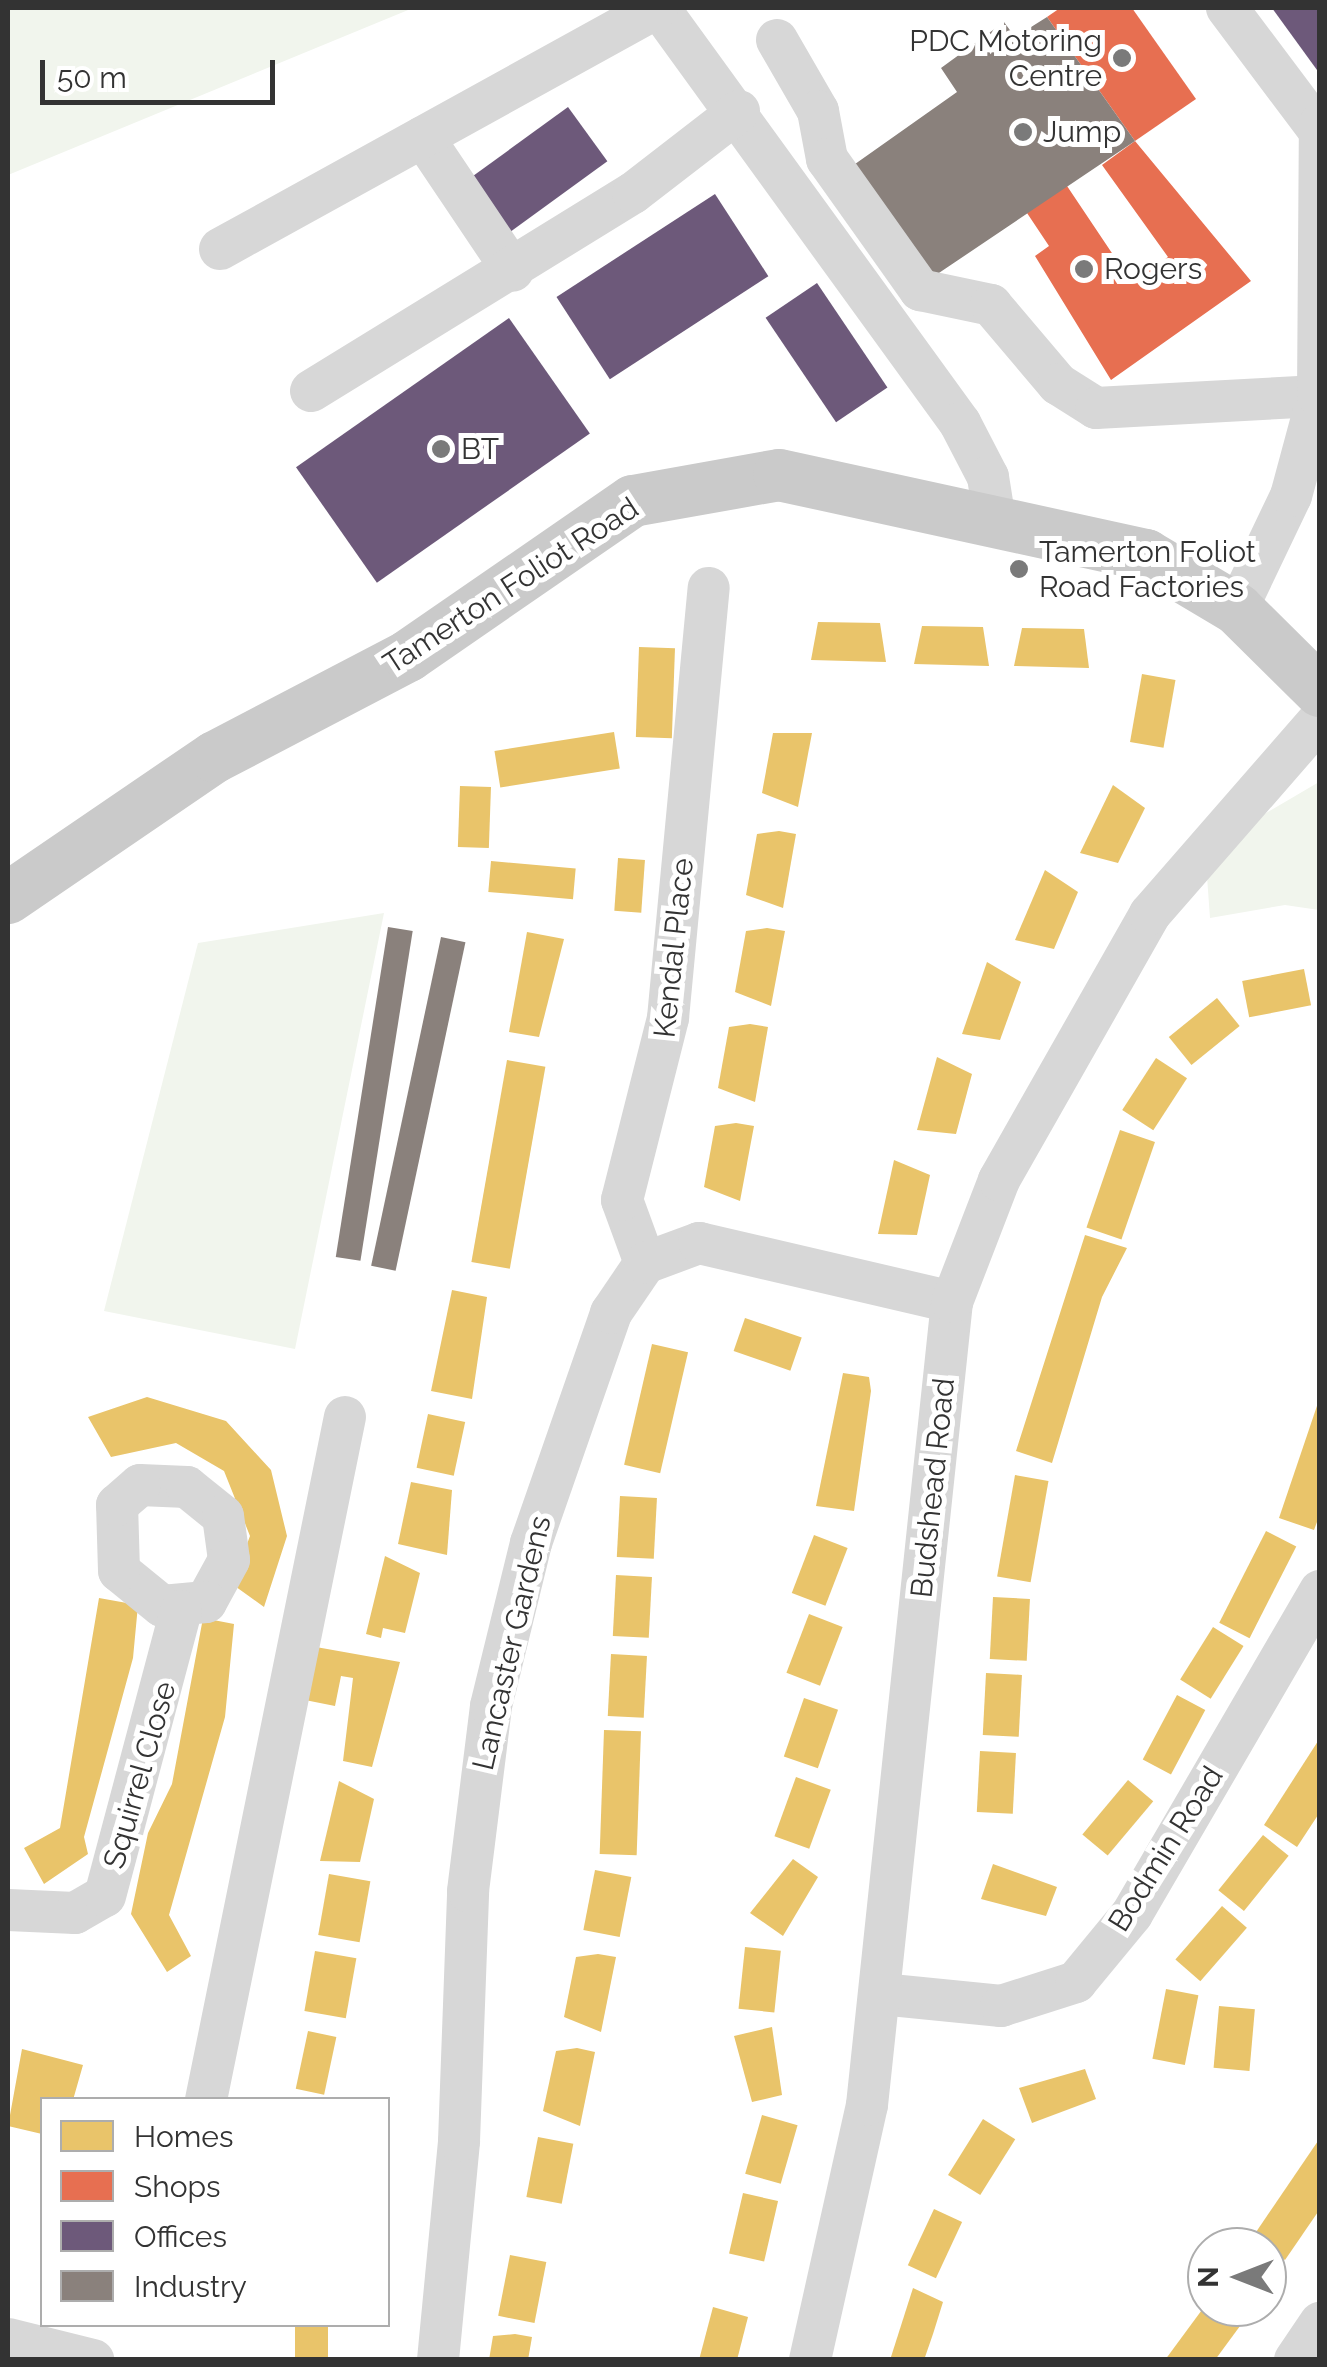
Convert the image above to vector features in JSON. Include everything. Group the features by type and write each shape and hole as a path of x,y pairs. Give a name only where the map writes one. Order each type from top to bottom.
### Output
{"main road":[{"name":"Tamerton Foliot Road","path":"8,898 215,757 408,656 632,501 779,475 994,516 1146,555 1237,609 1320,691"}],"street":[{"path":"220,249 658,8 739,112 960,423 988,476 994,516"},
{"path":"1227,8 1318,126 1318,396 1291,496 1237,609"},
{"path":"776,40 818,111 827,159 920,290 991,305 1058,384 1096,408 1318,396"},
{"path":"312,390 513,271 739,112"},
{"path":"423,137 513,271"},
{"name":"Kendal Place","path":"645,1263 622,1200 668,1018 718,612"},
{"name":"Budshead Road","path":"810,2360 842,2237 881,1994 952,1302 999,1180 1150,914 1320,719"},
{"path":"645,1263 698,1243 952,1302"},
{"name":"Lancaster Gardens","path":"438,2360 459,2141 468,1891 490,1706 593,1356 645,1263"},
{"path":"207,2097 346,1417"},
{"name":"Bodmin Road","path":"881,1994 1001,2006 1076,1982 1132,1914 1320,1591"},
{"name":"Squirrel Close","path":"8,1910 75,1913 105,1896 181,1611"},
{"path":"1294,2360 1320,2322"},
{"path":"8,2339 93,2360"}],"shaded area":[{"path":"8,8 413,8 8,175"},
{"path":"1319,782 1319,910 1285,905 1210,918 1205,849"},
{"path":"384,913 295,1349 104,1311 198,943"}],"building: Homes":[{"path":"818,622 880,623 886,662 811,660"},
{"path":"922,626 983,627 989,666 914,664"},
{"path":"1022,628 1084,629 1089,668 1014,666"},
{"path":"639,647 675,648 672,738 636,737"},
{"path":"1142,674 1175,680 1164,748 1130,742"},
{"path":"614,732 620,769 500,787 494,751"},
{"path":"773,733 812,733 798,807 762,793"},
{"path":"1113,785 1145,808 1118,863 1080,853"},
{"path":"460,786 491,787 489,848 458,847"},
{"path":"757,834 796,834 783,908 746,895"},
{"path":"618,858 645,860 641,913 614,911"},
{"path":"491,861 576,868 573,899 488,892"},
{"path":"1045,870 1078,892 1054,949 1015,940"},
{"path":"746,931 785,931 771,1006 735,992"},
{"path":"527,932 564,939 539,1037 509,1032"},
{"path":"987,962 1021,982 1000,1040 962,1034"},
{"path":"1304,969 1311,1005 1249,1017 1242,981"},
{"path":"1217,998 1240,1026 1191,1065 1169,1037"},
{"path":"729,1027 768,1027 755,1102 718,1088"},
{"path":"937,1057 972,1074 956,1134 917,1130"},
{"path":"1156,1058 1187,1078 1153,1130 1122,1110"},
{"path":"507,1060 545,1067 510,1269 471,1262"},
{"path":"715,1126 754,1126 740,1201 704,1187"},
{"path":"1120,1130 1155,1142 1121,1239 1086,1227"},
{"path":"894,1160 930,1175 917,1235 878,1234"},
{"path":"1085,1235 1127,1248 1102,1297 1052,1463 1016,1451"},
{"path":"452,1290 487,1297 472,1399 431,1391"},
{"path":"745,1318 802,1338 790,1371 734,1351"},
{"path":"652,1344 688,1352 660,1473 624,1465"},
{"path":"843,1373 869,1377 871,1391 854,1511 816,1506"},
{"path":"147,1397 226,1421 271,1470 287,1536 264,1607 232,1584 250,1536 224,1471 176,1443 111,1457 88,1417"},
{"path":"1320,1397 1320,1514 1314,1530 1279,1518"},
{"path":"428,1414 465,1422 454,1476 417,1468"},
{"path":"1015,1475 1048,1481 1031,1582 997,1576"},
{"path":"411,1482 452,1490 447,1555 398,1544"},
{"path":"620,1496 657,1498 654,1559 617,1557"},
{"path":"1266,1531 1296,1546 1250,1638 1219,1623"},
{"path":"814,1535 848,1548 825,1606 792,1593"},
{"path":"385,1556 420,1573 405,1633 383,1628 381,1638 366,1634"},
{"path":"616,1575 652,1577 649,1638 613,1636"},
{"path":"993,1597 1030,1599 1027,1661 990,1659"},
{"path":"99,1598 138,1605 133,1658 84,1837 88,1854 44,1884 24,1848 60,1828"},
{"path":"809,1614 843,1627 820,1686 786,1673"},
{"path":"203,1618 234,1624 225,1717 169,1915 191,1956 167,1972 131,1914 148,1833 172,1784"},
{"path":"1213,1627 1244,1646 1211,1699 1180,1680"},
{"path":"316,1647 400,1662 372,1767 343,1761 353,1678 341,1676 335,1706 305,1700"},
{"path":"611,1654 647,1656 644,1718 608,1716"},
{"path":"986,1673 1022,1675 1019,1737 983,1735"},
{"path":"1177,1695 1205,1710 1171,1774 1143,1759"},
{"path":"804,1698 838,1710 818,1768 784,1757"},
{"path":"604,1730 641,1731 637,1855 600,1854"},
{"path":"1320,1738 1320,1812 1297,1847 1264,1825"},
{"path":"980,1751 1016,1753 1013,1814 977,1812"},
{"path":"796,1777 831,1790 809,1849 774,1836"},
{"path":"1128,1780 1153,1801 1108,1856 1082,1834"},
{"path":"339,1781 374,1799 360,1862 320,1861"},
{"path":"1263,1835 1289,1856 1244,1911 1218,1890"},
{"path":"793,1859 818,1877 783,1936 750,1913"},
{"path":"993,1864 1057,1887 1046,1916 981,1899"},
{"path":"595,1870 631,1877 620,1937 583,1930"},
{"path":"329,1874 370,1881 360,1942 318,1935"},
{"path":"1222,1906 1247,1928 1200,1981 1175,1960"},
{"path":"745,1947 781,1951 774,2012 739,2009"},
{"path":"315,1951 356,1958 346,2018 304,2011"},
{"path":"576,1957 616,1957 601,2032 564,2017"},
{"path":"1166,1989 1198,1995 1185,2065 1152,2059"},
{"path":"1219,2006 1255,2009 1249,2071 1214,2068"},
{"path":"772,2027 782,2095 752,2102 734,2036"},
{"path":"308,2031 336,2037 324,2095 296,2089"},
{"path":"577,2048 595,2052 580,2126 543,2111 556,2051"},
{"path":"22,2049 83,2065 74,2097 40,2097 40,2134 8,2126"},
{"path":"1085,2069 1096,2099 1032,2123 1019,2088"},
{"path":"762,2115 798,2125 781,2184 745,2174"},
{"path":"983,2119 1015,2139 980,2195 948,2175"},
{"path":"538,2137 573,2144 562,2204 526,2197"},
{"path":"1320,2138 1320,2209 1287,2257 1287,2227 1259,2227"},
{"path":"743,2193 778,2201 764,2262 729,2253"},
{"path":"934,2209 962,2222 936,2278 908,2265"},
{"path":"510,2255 546,2262 534,2323 498,2316"},
{"path":"913,2288 943,2302 933,2334 924,2360 890,2360"},
{"path":"713,2307 748,2317 737,2360 699,2360"},
{"path":"295,2327 328,2327 328,2360 295,2360"},
{"path":"1189,2327 1239,2327 1215,2360 1165,2360"},
{"path":"493,2336 532,2337 528,2360 489,2360"}],"building: Shops":[{"name":"PDC Motoring Centre","path":"1060,8 1132,8 1196,99 1135,141 1047,17"},
{"path":"1135,141 1251,281 1111,380 1035,256 1049,246 1025,210 1065,183 1132,283 1168,257 1102,165"}],"building: Offices":[{"path":"1272,8 1320,8 1317,70"},
{"path":"568,107 607,161 508,234 468,179"},
{"path":"715,194 768,276 610,379 556,297"},
{"path":"817,283 887,387 836,422 766,318"},
{"name":"BT","path":"509,318 590,434 377,583 296,467"}],"building: Industry":[{"name":"Jump","path":"1047,17 1135,141 927,281 848,169 957,92 941,68 1004,22 1015,37"},
{"path":"388,927 413,931 360,1261 336,1257"},
{"path":"441,937 465,942 396,1271 371,1266"}],"place":[{"name":"PDC Motoring Centre","path":"1122,58"},
{"name":"Jump","path":"1023,132"},
{"name":"Rogers","path":"1084,269"},
{"name":"BT","path":"441,449"},
{"name":"Tamerton Foliot Road Factories","path":"1019,569"}]}
